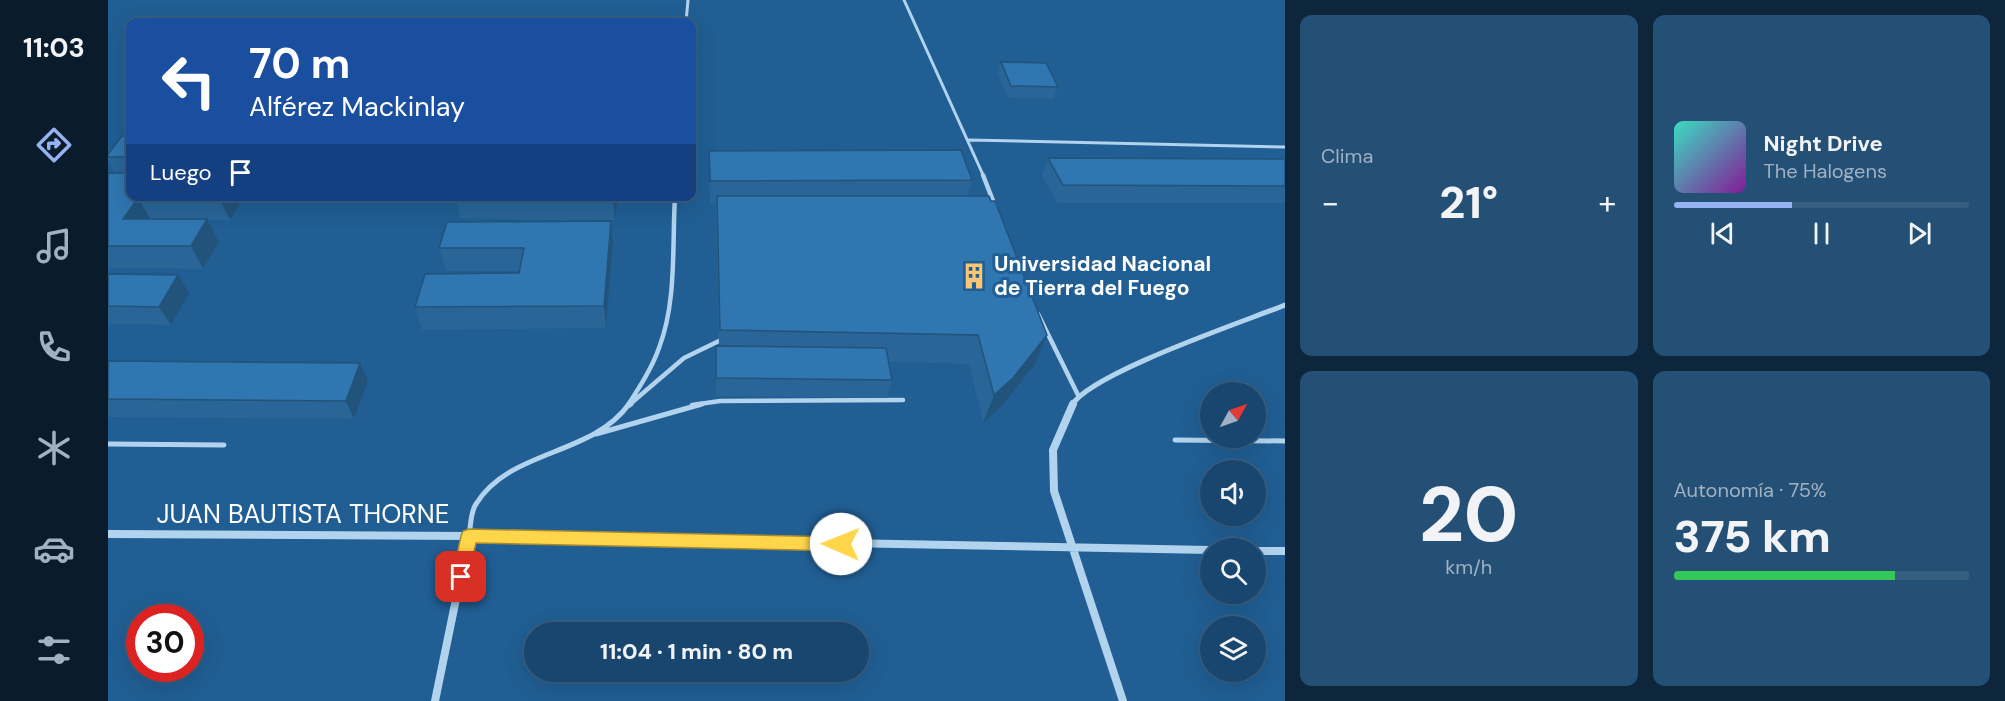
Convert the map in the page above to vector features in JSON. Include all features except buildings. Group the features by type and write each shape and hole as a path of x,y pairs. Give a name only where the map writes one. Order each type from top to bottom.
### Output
{"street":[{"path":"1123,701 1054,491 1053,450 1067,412 1078,394 1116,373 1285,305"},
{"name":"JUAN BAUTISTA THORNE","path":"108,534 469,536 1200,550"},
{"path":"435,701 469,536"},
{"path":"1266,551 1285,551"}],"lane":[{"path":"686,18 687,0"},
{"path":"904,0 969,140 1000,217"},
{"path":"969,140 1285,147"},
{"path":"624,410 660,347 666,322 675,201"},
{"path":"1035,306 1078,394"},
{"path":"594,435 686,358 707,344 730,337"},
{"path":"469,536 474,506 511,472 533,460 594,435 688,406 720,401 903,400"},
{"path":"1175,440 1285,441"},
{"path":"108,444 224,445"}],"place":[{"name":"Universidad Nacional de Tierra del Fuego","path":"974,276"}],"route":[{"path":"461,577 469,536 841,544"}]}
